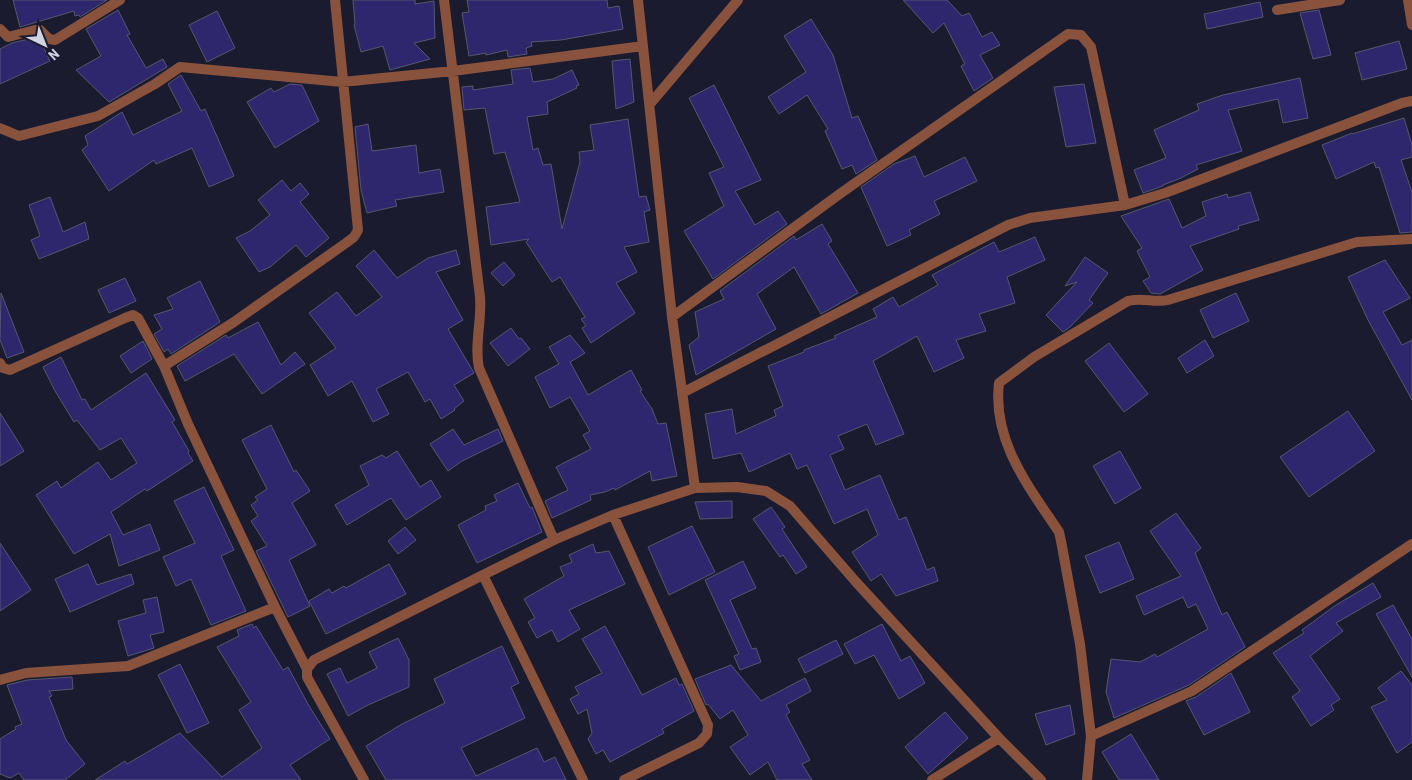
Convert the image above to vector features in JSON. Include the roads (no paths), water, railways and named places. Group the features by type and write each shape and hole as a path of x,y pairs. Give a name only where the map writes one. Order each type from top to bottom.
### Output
{"street":[{"path":"0,29 8,37 40,30 49,39 56,40 120,0"},
{"path":"164,366 266,299 354,237 358,230 335,0"},
{"path":"444,0 480,297 481,312 476,355 554,540"},
{"path":"638,0 672,317 695,488"},
{"path":"650,104 738,0"},
{"path":"1277,10 1340,0"},
{"path":"1408,0 1412,25"},
{"path":"672,317 841,193 1068,34 1081,36 1091,47 1125,205"},
{"path":"0,128 19,136 98,116 155,84 180,67 342,82 453,72 643,46"},
{"path":"682,393 1008,225 1030,218 1125,205 1412,101"},
{"path":"1087,780 1091,736 1080,644 1059,532 1014,462 1001,429 999,383 1034,357 1128,302 1134,300 1161,302 1357,242 1412,239"},
{"path":"0,363 3,368 10,370 133,315 138,318 164,366 188,424 275,607 308,668"},
{"path":"364,780 307,677 308,668 314,660 554,540 613,515 695,488 737,488 766,491 790,506 856,582 999,738 1041,780"},
{"path":"613,515 708,725 707,734 699,743 624,780"},
{"path":"1091,736 1192,691 1412,544"},
{"path":"483,575 583,780"},
{"path":"0,680 26,673 128,666 275,607"},
{"path":"932,780 999,738"}]}
